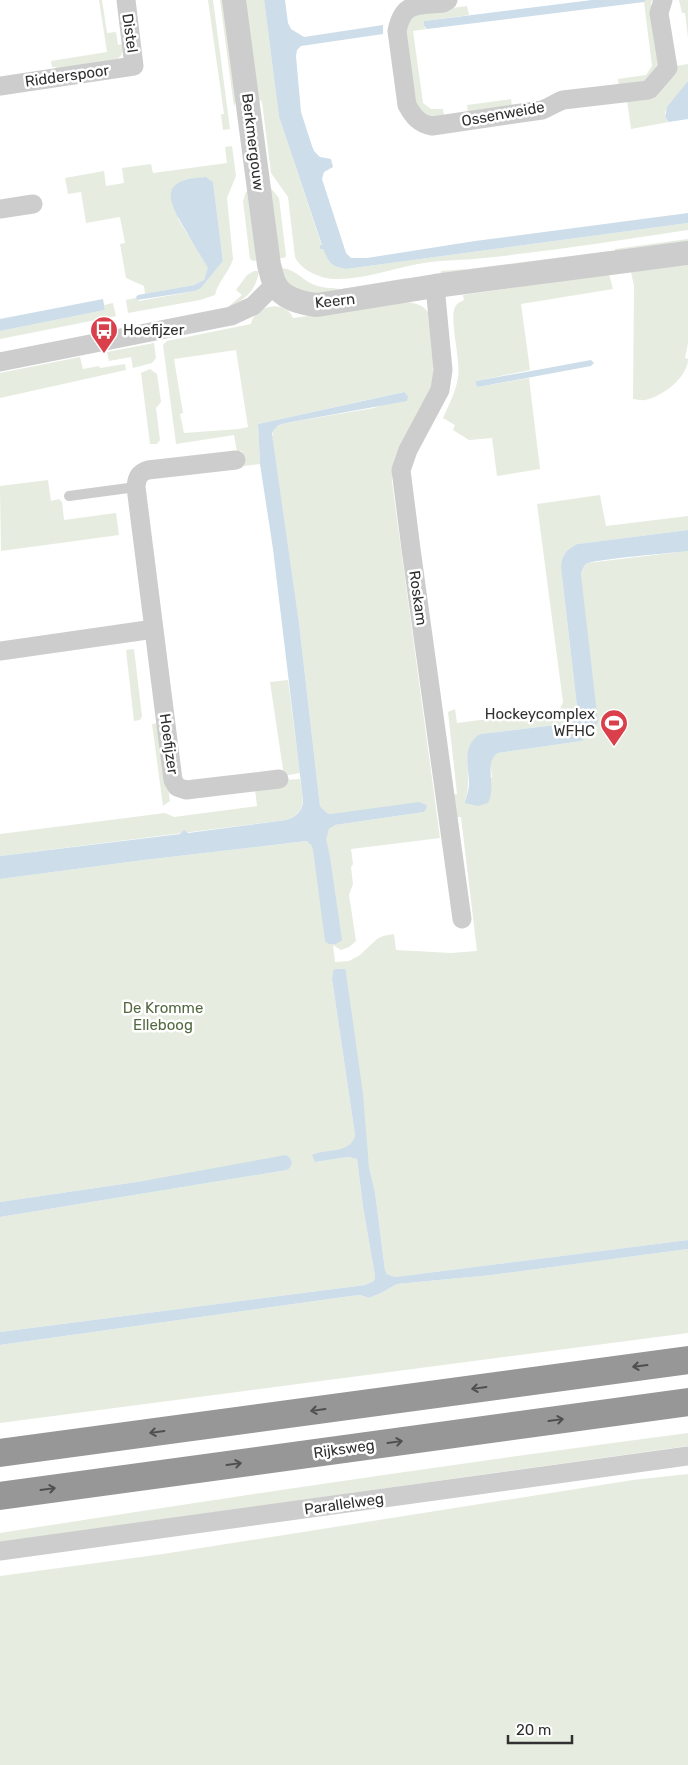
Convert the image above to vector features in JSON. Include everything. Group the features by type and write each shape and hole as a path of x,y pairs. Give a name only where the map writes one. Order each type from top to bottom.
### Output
{"highway":[{"path":"0,1453 688,1360"},
{"name":"Rijksweg","path":"0,1496 688,1402"}],"street":[{"name":"Distel","path":"126,0 134,66"},
{"name":"Berkmergouw","path":"234,0 269,265 275,284"},
{"name":"Ossenweide","path":"448,0 443,3 412,7 404,12 399,20 397,32 407,105 412,114 425,125 432,126 542,110 563,100 649,90 668,68 659,13 663,0"},
{"name":"Ridderspoor","path":"0,86 134,66"},
{"path":"0,209 33,204"},
{"name":"Keern","path":"275,284 282,293 302,303 317,305 435,286 688,252"},
{"path":"0,362 230,316 252,306 275,284"},
{"name":"Roskam","path":"435,286 443,370 442,380 440,390 408,450 401,470 462,919"},
{"path":"136,487 137,479 141,472 148,470 236,460"},
{"name":"Hoefijzer","path":"136,487 173,780 178,787 186,790 279,779"},
{"path":"0,651 154,629"},
{"name":"Parallelweg","path":"0,1551 688,1456"}],"lane":[{"path":"69,496 136,487"}],"green space":[{"path":"99,0 102,0 107,33 116,32 118,45 123,44 123,51 120,56 117,59 57,70 56,67 52,67 51,61 107,52"},
{"path":"208,0 213,0 230,129 223,130 221,114 224,114"},
{"path":"220,0 225,0 237,97 234,107"},
{"path":"244,0 264,0 279,117 323,249 333,265 346,269 688,223 688,230 535,252 431,262 345,279 333,279 316,275 302,266 295,257 288,197 271,173 262,102 256,97"},
{"path":"646,0 653,0 651,2 660,65 645,83 619,87 618,79 646,75 652,66 644,2"},
{"path":"679,0 688,0 688,38 685,13 682,13"},
{"path":"467,6 469,15 424,21 424,27 427,29 413,31 423,103 431,109 443,109 444,116 427,116 417,108 405,31 409,19 421,12"},
{"path":"688,64 688,81 665,112 665,117 669,122 631,129 627,100 653,99 675,71 676,66"},
{"path":"511,99 512,107 468,113 467,105"},
{"path":"232,146 236,176 227,198 233,259 215,295 200,300 128,313 126,300 136,298 139,301 195,291 201,288 223,261 213,182 205,177 184,180 178,219 209,269 204,280 194,285 145,294 144,286 126,278 120,244 125,243 120,217 86,223 81,192 68,194 65,178 104,171 106,186 124,183 122,168 151,164 153,173 227,163 225,147"},
{"path":"270,187 279,198 286,256 284,258 279,258"},
{"path":"248,191 258,260 253,261 250,259 243,201"},
{"path":"688,239 688,243 615,253 615,249"},
{"path":"610,251 611,253 440,274 441,271"},
{"path":"688,265 688,343 685,358 688,359 687,366 679,379 659,395 645,400 633,399 634,286 631,272"},
{"path":"280,268 293,271 312,284 330,288 341,289 407,278 408,282 313,297 288,287"},
{"path":"254,271 259,271 252,290 239,302 227,308 242,295 236,290 247,275"},
{"path":"609,274 613,289 521,304 530,370 476,381 478,387 529,378 540,469 497,476 492,438 469,440 453,430 455,425 443,418 454,393 458,377 458,360 453,321 455,307 464,300 463,295"},
{"name":"De Kromme Elleboog","path":"406,302 412,303 419,305 429,314 433,353 431,390 392,469 392,482 440,838 351,849 353,884 349,895 356,941 349,947 341,950 333,945 335,962 349,961 360,955 377,939 394,934 396,950 451,953 477,951 461,817 455,817 452,795 457,794 448,712 455,709 457,723 552,711 560,709 563,702 537,504 600,495 606,526 688,516 688,530 577,544 565,553 561,568 578,715 572,723 480,734 473,741 470,748 465,800 492,777 491,761 498,753 582,741 581,575 587,563 688,551 688,1240 395,1277 387,1274 375,1192 369,1167 346,972 344,969 333,970 332,979 355,1135 353,1141 344,1149 315,1162 348,1157 357,1159 375,1276 374,1281 365,1285 0,1332 0,1217 290,1168 143,1181 0,1202 0,879 325,839 329,829 335,825 424,812 331,814 327,813 320,806 299,623 272,437 274,428 286,423 374,408 408,396 403,392 258,424 260,464 244,466 242,451 237,452 234,435 176,444 163,345 167,341 251,324 253,318 258,313 270,307 277,306 283,308 293,318","holes":["236,350 248,427 184,433 180,414 183,413 174,359"]},
{"path":"113,303 116,316 0,339 0,331 105,310 104,305"},
{"path":"154,343 156,358 152,363 133,368 131,357 109,361 107,352"},
{"path":"80,357 83,369 125,364 126,370 0,398 0,373"},
{"path":"150,369 157,374 161,402 156,408 160,440 157,444 150,444 141,373"},
{"path":"48,480 51,501 59,499 62,502 64,520 116,513 119,535 1,551 0,486"},
{"path":"134,649 142,716 140,720 134,721 126,650"},
{"path":"288,680 300,773 284,776 270,682"},
{"path":"159,723 170,801 163,806 152,724"},
{"path":"300,779 303,798 301,809 293,817 286,820 0,856 0,834 165,813 174,817 257,806 255,789 284,780"},
{"path":"688,1249 688,1333 0,1423 0,1345 351,1296 360,1295 369,1298 397,1284 492,1275"},
{"path":"688,1433 688,1446 0,1542 0,1533 516,1456"},
{"path":"688,1474 688,1765 0,1765 0,1576 163,1554 633,1480"}],"water":[{"path":"264,0 285,0 288,23 291,29 304,37 383,25 383,34 301,46 297,50 296,56 301,112 314,151 320,157 331,159 333,167 324,172 322,179 346,253 351,258 367,258 475,241 688,213 688,223 346,269 333,265 323,249 320,249 320,245 322,245 279,117"},
{"path":"592,0 646,0 644,2 427,29 424,26 424,21"},
{"path":"688,81 688,119 669,122 665,117 667,107"},
{"path":"206,177 213,182 223,261 201,288 195,291 137,300 136,297 138,295 194,285 204,280 208,268 174,210 171,193 180,182"},
{"path":"103,299 105,310 0,331 0,319"},
{"path":"591,360 594,363 591,366 478,387 476,385 476,381"},
{"path":"404,392 408,396 407,401 286,423 277,426 272,434 299,623 320,806 327,813 331,814 419,802 427,807 424,812 335,825 329,829 326,839 342,940 333,944 325,941 313,850 307,841 0,879 0,856 180,834 184,830 188,833 286,820 298,813 302,807 303,800 273,549 260,464 258,424"},
{"path":"688,530 688,551 603,560 585,565 581,575 598,722 582,741 498,753 491,762 491,790 488,803 478,806 465,803 469,787 468,751 470,744 480,734 572,723 578,715 561,568 565,554 577,544"},
{"path":"345,969 346,972 363,1094 369,1167 375,1192 387,1274 395,1277 688,1240 688,1249 492,1275 397,1284 369,1298 360,1295 351,1296 0,1345 0,1332 365,1285 374,1281 375,1276 357,1159 348,1157 315,1162 312,1155 348,1146 355,1135 332,979 333,970"},
{"path":"286,1155 292,1162 287,1170 0,1217 0,1202 143,1181"}],"place":[{"name":"Hoefijzer","path":"104,354"},
{"name":"Hockeycomplex WFHC","path":"614,747"}]}
